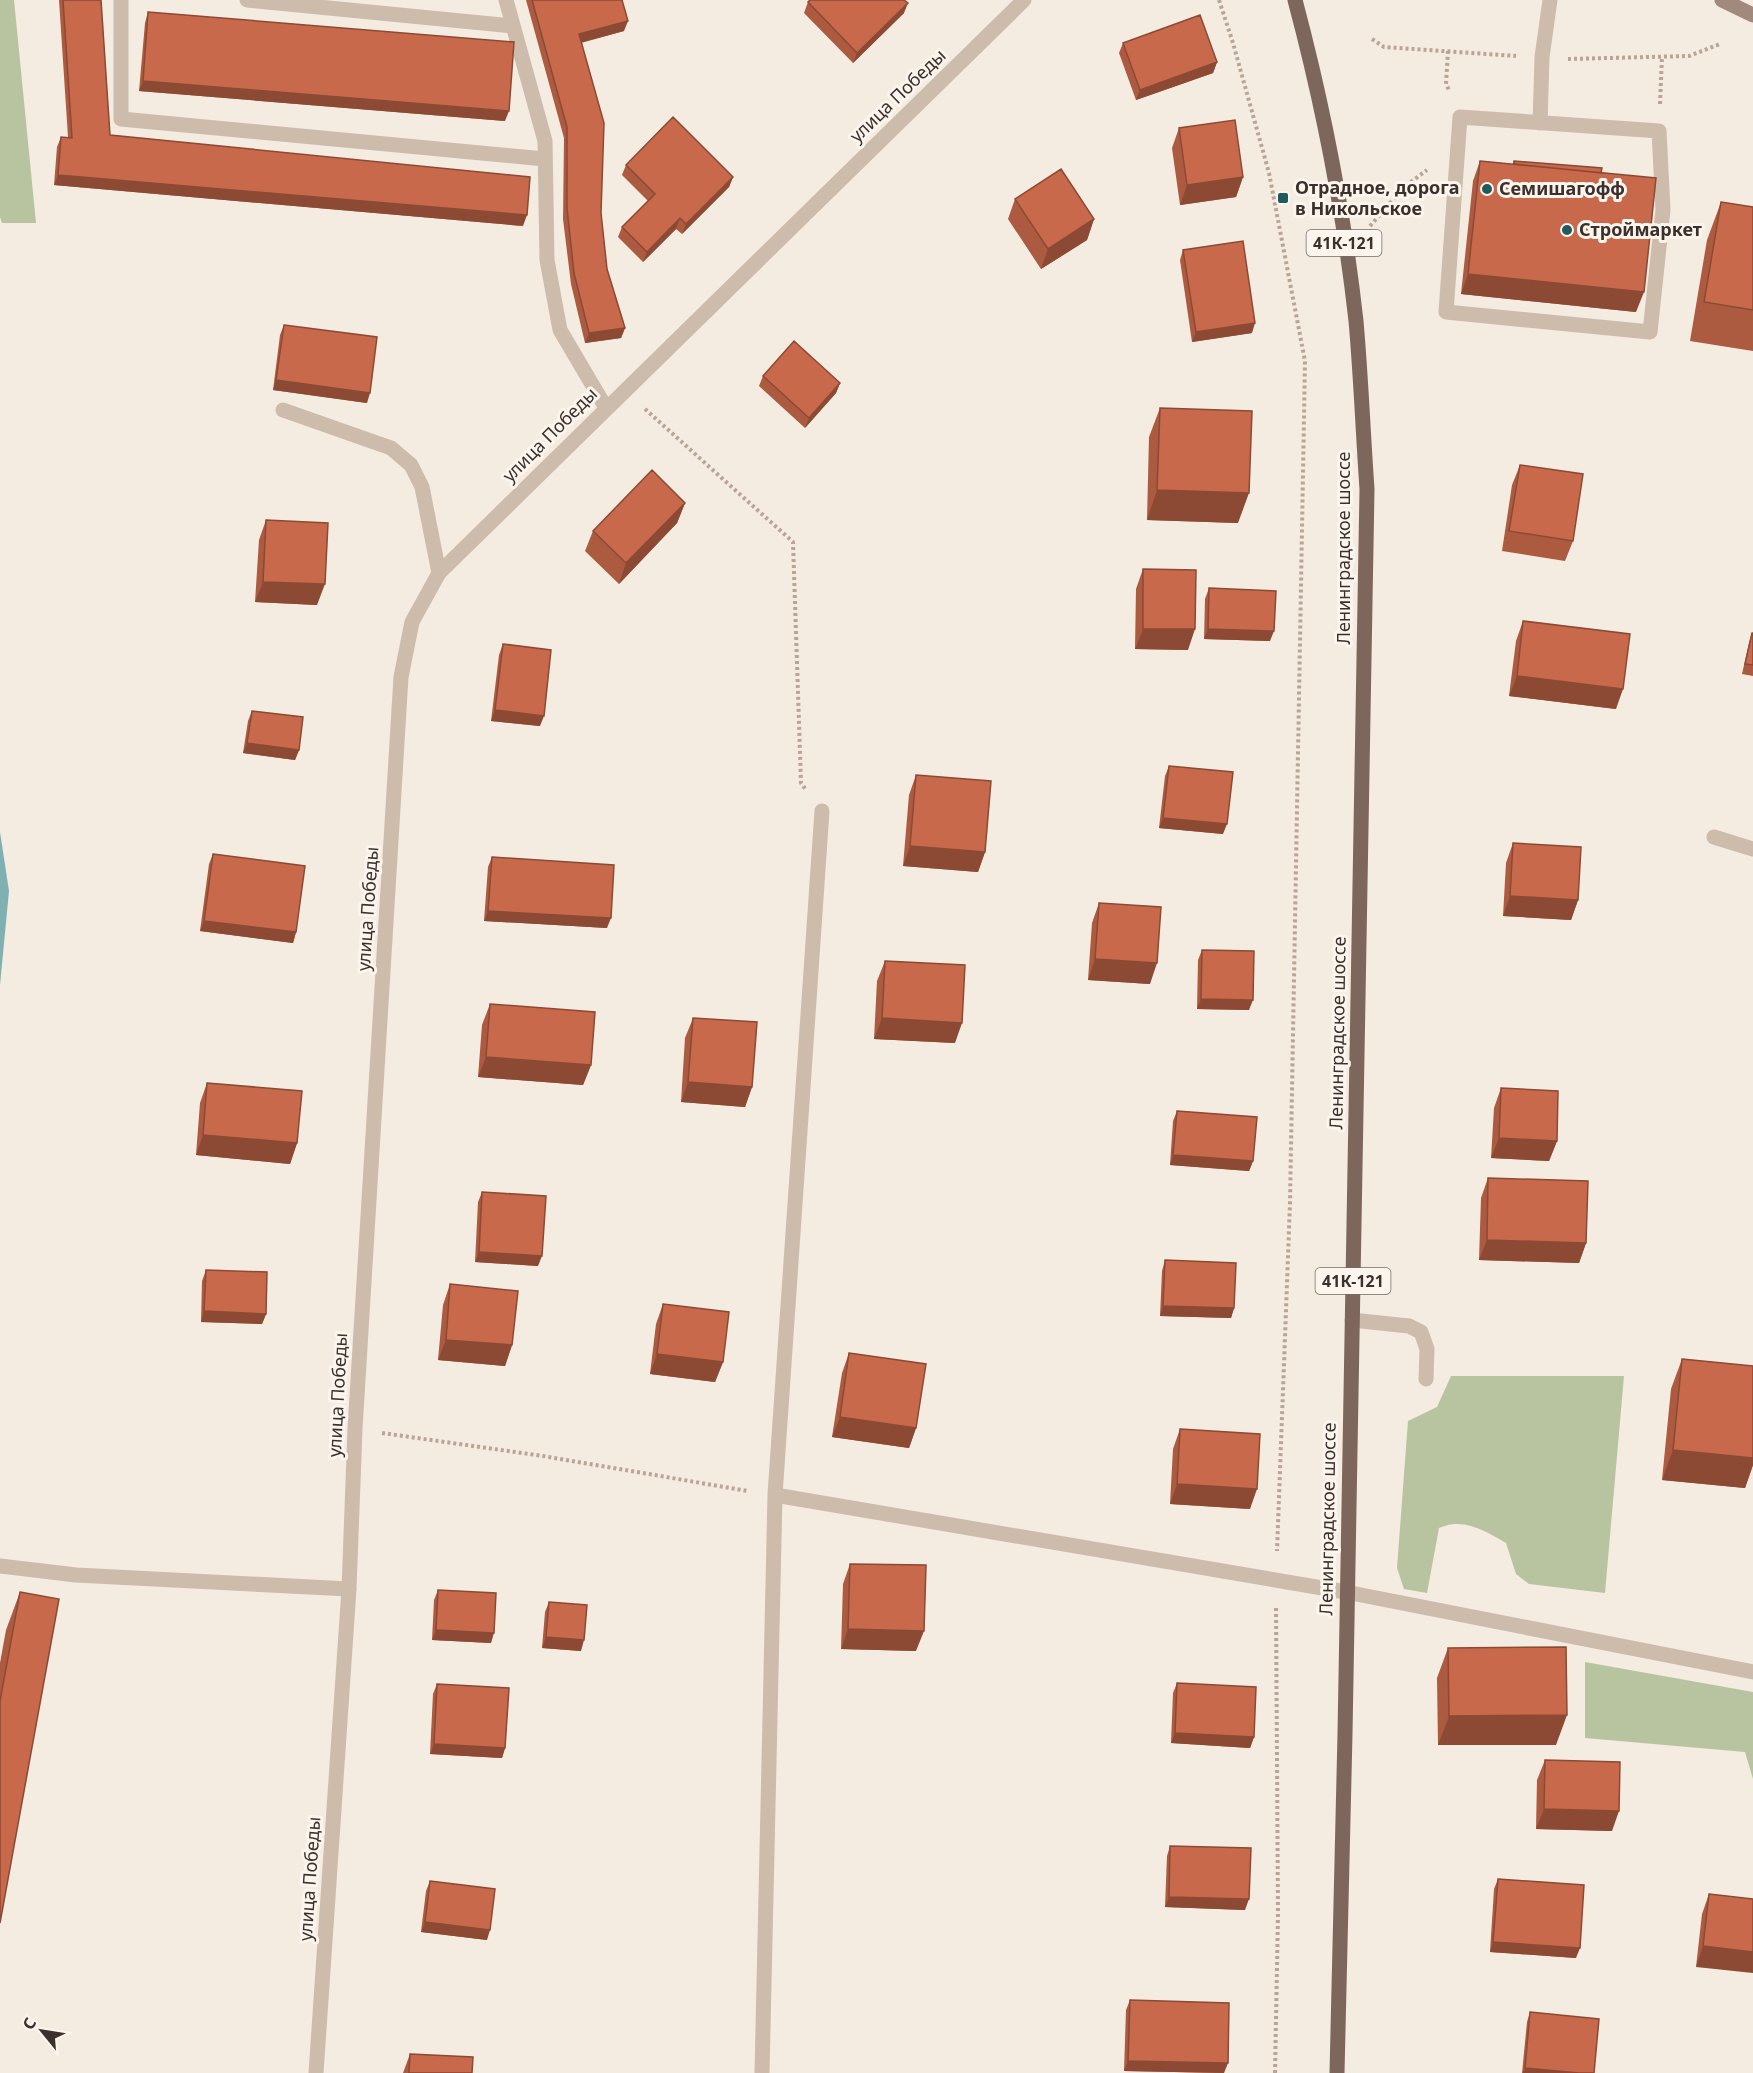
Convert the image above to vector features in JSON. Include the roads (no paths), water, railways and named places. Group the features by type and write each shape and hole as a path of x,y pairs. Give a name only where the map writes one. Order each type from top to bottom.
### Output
{"main road":[{"name":"Ленинградское шоссе","path":"1295,0 1306,41 1336,184 1356,321 1367,489 1336,2073"},
{"path":"1722,0 1753,15"}],"street":[{"path":"121,0 121,119 545,159"},
{"path":"247,0 513,26"},
{"path":"506,0 545,141 547,261 560,330 606,408"},
{"name":"улица Победы","path":"316,2073 350,1589 355,1429 401,677 412,622 439,573 1024,0"},
{"path":"1540,123 1542,57 1550,0"},
{"path":"1460,117 1540,123 1659,131 1663,210 1650,332 1446,312 1460,117"},
{"path":"283,410 391,448 411,465 422,487 439,573"},
{"path":"762,2073 775,1495 822,811"},
{"path":"1714,837 1753,849"},
{"path":"1352,1320 1409,1326 1421,1332 1426,1349 1426,1379"},
{"path":"775,1495 1276,1582 1346,1592 1753,1672"},
{"path":"0,1566 76,1575 350,1589"}],"water":[{"path":"0,832 9,891 0,985"}],"place":[{"name":"Семишагофф","path":"1487,189"},
{"name":"Отрадное, дорога в Никольское","path":"1283,198"},
{"name":"Строймаркет","path":"1567,230"}]}
